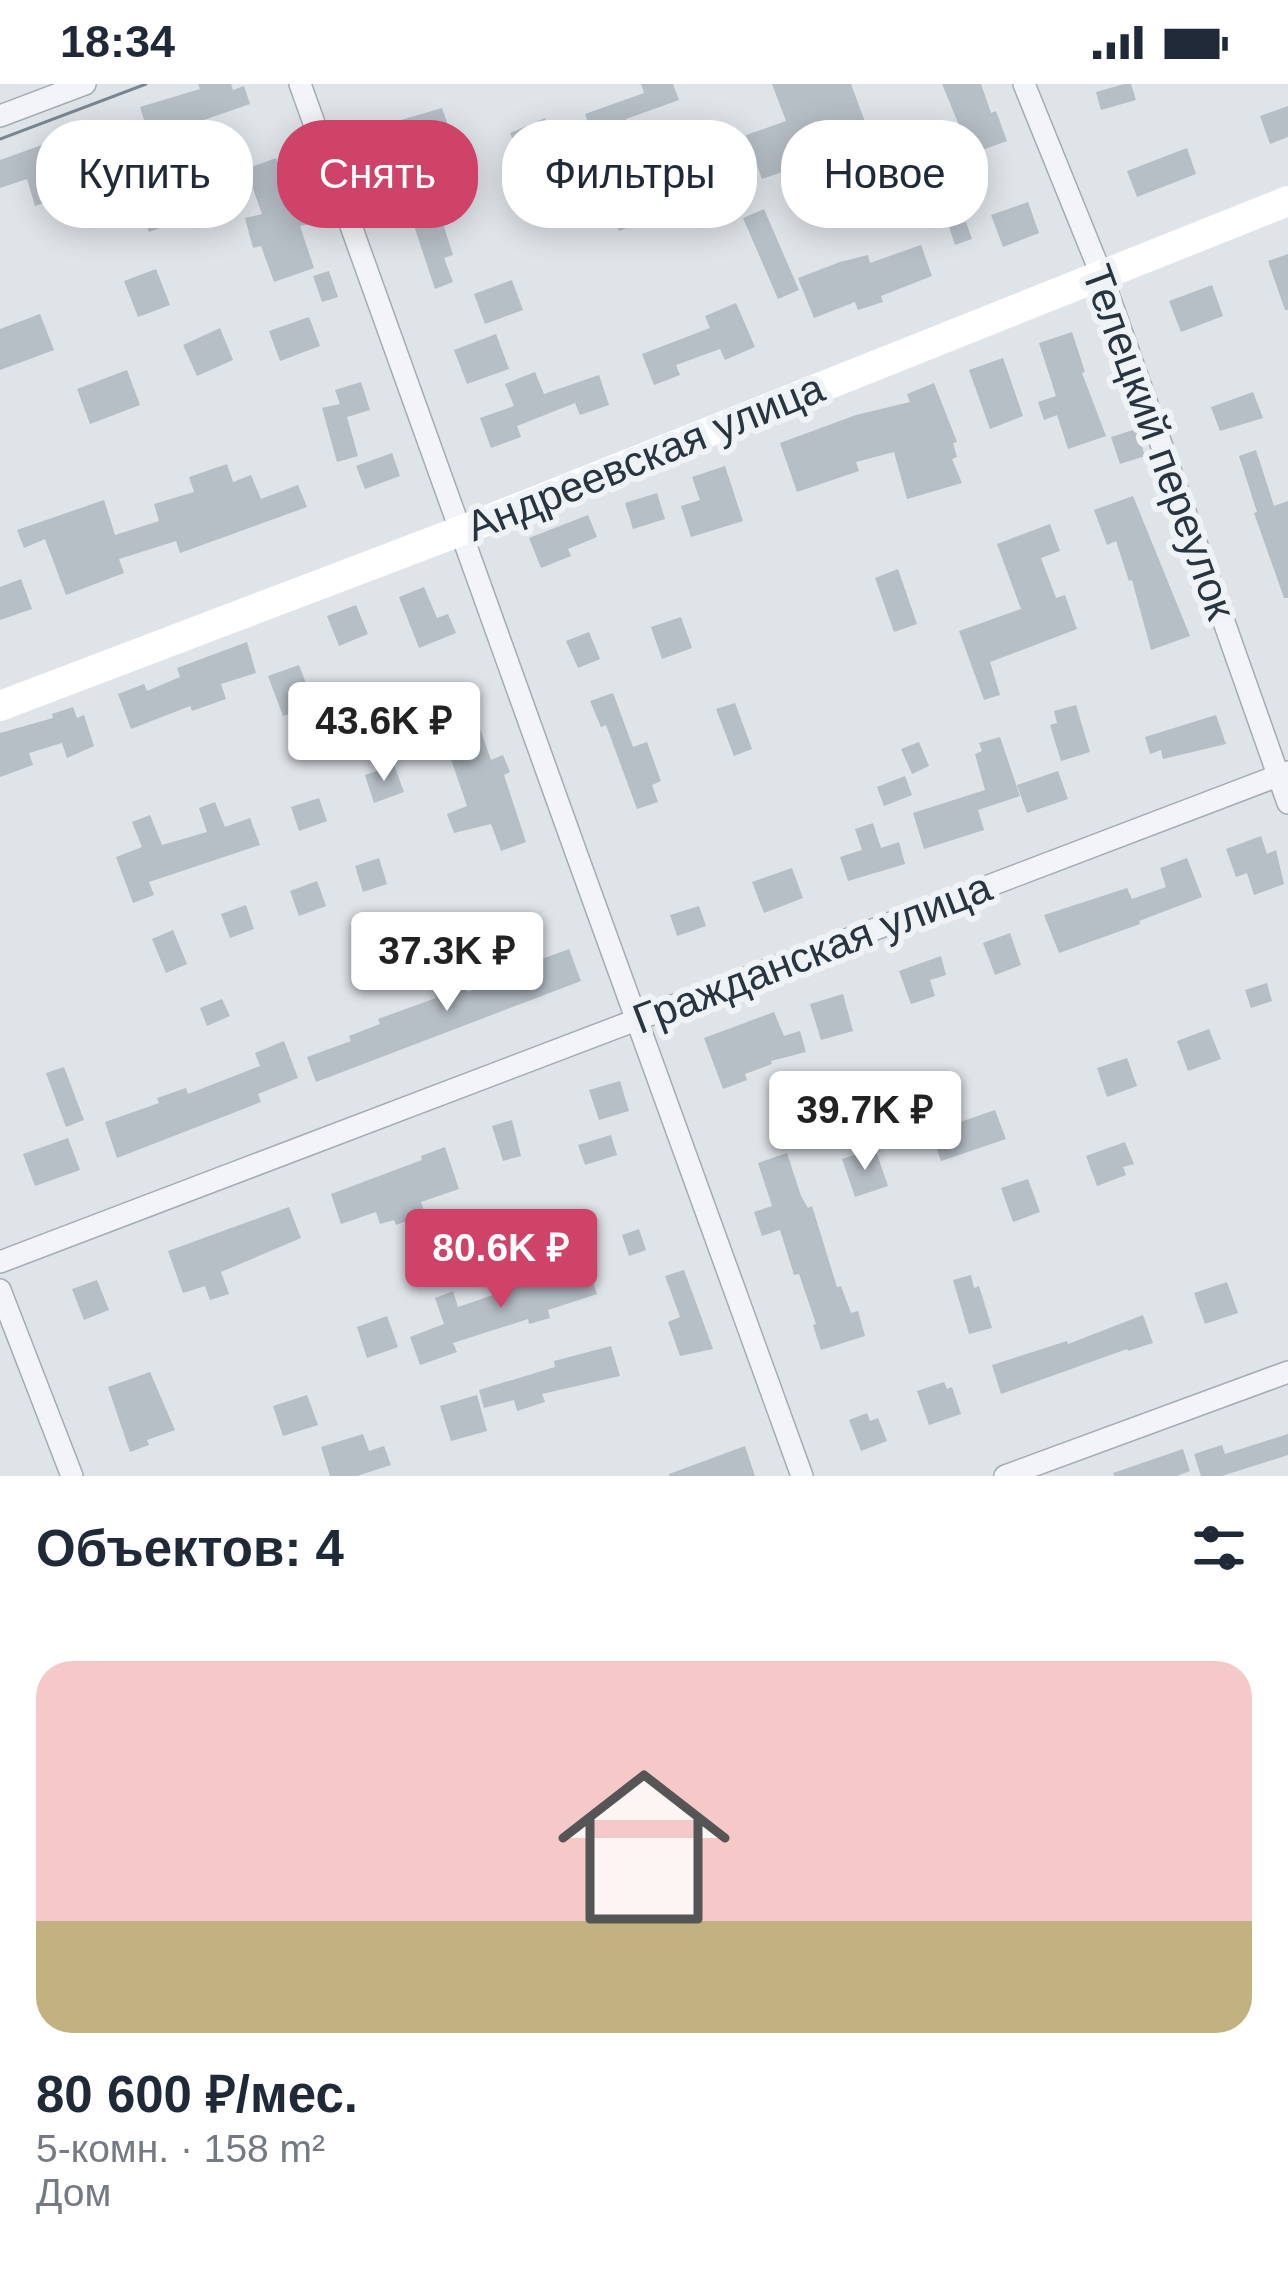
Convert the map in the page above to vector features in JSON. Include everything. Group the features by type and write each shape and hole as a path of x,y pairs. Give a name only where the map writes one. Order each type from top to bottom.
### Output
{"street":[{"path":"0,116 85,84"},
{"path":"300,84 463,530 634,1021 802,1476"},
{"name":"Телецкий переулок","path":"1024,84 1100,274 1283,774 1288,803"},
{"name":"Андреевская улица","path":"0,706 463,530 1288,201"},
{"name":"Гражданская улица","path":"0,1262 1283,774"},
{"path":"0,1290 72,1476"},
{"path":"1005,1476 1288,1372"}],"building":[{"path":"198,84 231,84 233,90 244,86 250,104 204,120 144,120 140,107 200,89"},
{"path":"641,84 673,84 679,100 626,120 587,120 585,114 644,93"},
{"path":"772,84 851,84 864,120 786,120"},
{"path":"942,84 981,84 1007,141 988,148 988,120 957,120"},
{"path":"1131,84 1136,100 1101,110 1096,92"},
{"path":"1288,106 1288,137 1270,144 1260,116"},
{"path":"442,108 446,120 401,120"},
{"path":"781,123 781,172 762,179 757,165 757,131"},
{"path":"36,147 36,206 27,179 0,188 0,160"},
{"path":"1187,148 1196,174 1137,197 1127,171"},
{"path":"276,158 277,228 301,228 314,268 274,282 261,246 253,248 248,228 253,228 253,216 262,214 253,189 253,166"},
{"path":"1028,202 1039,233 1003,247 991,215"},
{"path":"764,209 799,290 778,299 747,228 757,228 757,212"},
{"path":"415,228 444,228 453,255 444,258 453,282 435,289"},
{"path":"949,228 968,228 972,239 955,245"},
{"path":"921,245 932,276 881,296 883,302 858,310 855,302 814,318 798,278 840,262 868,255 870,263"},
{"path":"1288,254 1288,310 1285,310 1268,261"},
{"path":"156,269 170,305 138,317 124,281"},
{"path":"329,271 338,297 322,302 313,276"},
{"path":"512,280 523,310 485,324 474,294"},
{"path":"1212,285 1223,316 1181,332 1169,301"},
{"path":"736,303 755,347 725,360 720,349 676,365 680,375 654,385 642,354 710,328 705,316"},
{"path":"40,314 54,350 0,370 0,329"},
{"path":"309,317 320,346 280,361 269,331"},
{"path":"220,328 233,360 197,376 183,345"},
{"path":"1072,332 1106,436 1068,449 1057,415 1044,420 1038,402 1056,396 1039,343"},
{"path":"496,334 509,369 467,384 454,350"},
{"path":"1003,358 1023,416 990,429 969,370"},
{"path":"127,370 140,405 90,424 77,389"},
{"path":"535,372 544,394 599,375 609,405 580,415 575,403 517,426 521,437 491,448 480,418 514,406 505,384"},
{"path":"361,382 370,410 347,417 358,456 337,462 322,408 340,404 335,390"},
{"path":"934,383 957,442 953,443 957,457 952,459 962,483 907,499 894,452 856,462 859,471 797,492 780,443 856,415 910,402 907,394"},
{"path":"1253,392 1263,418 1220,431 1211,407"},
{"path":"1136,429 1145,456 1120,464 1111,437"},
{"path":"1256,450 1274,506 1288,501 1288,598 1284,598 1254,513 1239,456"},
{"path":"392,453 400,476 365,489 356,466"},
{"path":"227,464 233,482 251,475 261,499 298,485 307,507 180,553 176,541 119,559 124,573 66,595 45,539 24,548 17,530 104,500 115,535 159,521 154,504 194,492 189,477"},
{"path":"725,466 743,521 691,537 681,506 700,500 692,477"},
{"path":"657,493 665,519 633,529 625,503"},
{"path":"1133,496 1190,636 1151,650 1132,580 1116,541 1107,545 1094,510"},
{"path":"588,515 597,537 568,549 571,556 541,568 529,538"},
{"path":"1050,524 1060,551 1041,558 1056,598 1065,595 1077,629 990,662 1000,695 984,700 959,631 1021,609 997,544"},
{"path":"898,569 917,624 894,632 875,578"},
{"path":"21,579 32,609 0,620 0,587"},
{"path":"424,587 437,618 448,614 456,633 419,648 399,597"},
{"path":"356,605 368,634 339,646 327,616"},
{"path":"681,617 692,648 662,659 651,627"},
{"path":"589,632 600,659 578,668 566,641"},
{"path":"247,642 256,673 221,684 226,699 192,711 190,706 131,729 118,694 144,684 147,691 180,677 177,668"},
{"path":"299,665 314,704 283,716 268,676"},
{"path":"613,693 633,747 647,742 661,781 652,785 658,802 637,809 606,725 601,727 590,701"},
{"path":"735,703 752,749 734,756 716,709"},
{"path":"1076,705 1090,752 1061,761 1050,725 1057,723 1054,711"},
{"path":"73,707 77,718 84,715 94,746 67,758 62,743 29,753 33,765 0,777 0,733 53,718 52,714"},
{"path":"1216,715 1226,744 1163,759 1161,750 1150,754 1145,737"},
{"path":"477,720 491,760 503,755 510,772 504,775 526,842 501,851 491,824 454,833 447,814 467,806 442,733"},
{"path":"1000,737 1020,796 978,810 984,830 924,849 913,813 985,790 975,754 982,751 979,743"},
{"path":"919,742 929,766 912,774 901,749"},
{"path":"394,765 404,792 374,803 365,775"},
{"path":"1058,771 1068,799 1027,813 1017,785"},
{"path":"905,776 912,795 884,806 877,787"},
{"path":"319,798 327,821 299,831 291,807"},
{"path":"215,802 225,827 250,818 260,845 149,882 154,895 133,903 116,857 142,847 132,822 150,815 162,845 207,832 199,808"},
{"path":"873,823 881,848 899,842 905,864 848,881 840,857 862,850 855,829"},
{"path":"1261,836 1267,854 1276,850 1284,884 1254,895 1247,873 1236,877 1226,849"},
{"path":"379,858 387,884 363,892 355,866"},
{"path":"1187,858 1202,897 1059,953 1044,915 1127,888 1132,899 1166,887 1160,868"},
{"path":"792,868 803,898 764,913 752,882"},
{"path":"317,881 326,906 299,916 290,891"},
{"path":"246,905 254,929 230,938 221,914"},
{"path":"699,906 706,926 677,936 670,915"},
{"path":"173,930 187,964 166,973 152,939"},
{"path":"1010,933 1021,965 995,975 983,943"},
{"path":"569,949 581,981 316,1082 307,1057 351,1041 349,1036 380,1024 378,1019 436,998 433,988 462,978 467,992"},
{"path":"941,956 946,975 930,980 935,996 911,1004 899,971"},
{"path":"1267,983 1272,1001 1251,1008 1245,990"},
{"path":"843,994 853,1031 821,1040 810,1004"},
{"path":"222,999 230,1016 207,1026 200,1008"},
{"path":"774,1012 784,1036 800,1031 806,1052 771,1061 745,1074 747,1080 723,1089 704,1038"},
{"path":"1209,1029 1221,1059 1188,1071 1177,1041"},
{"path":"284,1041 298,1078 258,1094 261,1102 117,1158 105,1122 159,1103 157,1098 186,1088 188,1094 260,1066 255,1053"},
{"path":"1127,1058 1137,1086 1107,1097 1097,1068"},
{"path":"64,1067 84,1120 66,1127 46,1073"},
{"path":"620,1081 629,1111 599,1120 589,1090"},
{"path":"995,1110 1006,1139 941,1161 931,1132"},
{"path":"512,1120 521,1156 503,1161 492,1126"},
{"path":"611,1135 617,1155 585,1165 578,1145"},
{"path":"68,1138 80,1170 35,1186 23,1154"},
{"path":"1125,1142 1134,1164 1123,1167 1126,1175 1097,1186 1086,1156"},
{"path":"445,1147 459,1189 421,1202 425,1214 396,1225 394,1220 380,1224 376,1212 341,1224 331,1194"},
{"path":"875,1148 888,1186 855,1197 842,1159"},
{"path":"787,1153 801,1196 808,1208 812,1206 837,1287 841,1286 851,1313 858,1311 865,1336 821,1350 799,1274 794,1275 780,1230 762,1236 754,1212 772,1206 758,1163"},
{"path":"1028,1179 1040,1212 1013,1222 1001,1188"},
{"path":"289,1207 301,1238 221,1272 229,1294 210,1300 205,1286 183,1293 168,1251"},
{"path":"639,1229 646,1250 629,1256 622,1235"},
{"path":"587,1263 597,1294 548,1310 550,1318 529,1324 528,1319 453,1343 457,1352 420,1365 410,1337 444,1324 435,1298 453,1291 458,1307"},
{"path":"684,1270 713,1349 680,1356 668,1322 680,1317 665,1276"},
{"path":"971,1275 992,1328 969,1334 953,1280"},
{"path":"97,1280 109,1310 84,1320 72,1289"},
{"path":"1227,1282 1238,1313 1205,1324 1194,1293"},
{"path":"1143,1315 1153,1343 1001,1394 992,1365 1068,1344"},
{"path":"387,1316 398,1347 367,1358 357,1327"},
{"path":"611,1346 620,1376 542,1394 545,1402 517,1411 514,1400 484,1408 479,1390 555,1367 554,1361"},
{"path":"150,1372 175,1430 130,1452 108,1387"},
{"path":"944,1382 947,1389 952,1387 961,1414 929,1425 917,1391"},
{"path":"307,1395 318,1425 283,1436 273,1406"},
{"path":"477,1395 487,1431 451,1441 440,1406"},
{"path":"867,1413 870,1421 878,1418 887,1441 861,1451 849,1420"},
{"path":"363,1434 369,1451 384,1446 391,1465 357,1476 330,1476 321,1447"},
{"path":"1288,1434 1288,1455 1222,1476 1201,1476 1194,1454 1222,1445 1225,1454"},
{"path":"745,1446 755,1476 669,1476 669,1474"},
{"path":"1183,1449 1190,1471 1177,1476 1114,1476 1113,1473"}],"tram line":[{"path":"0,139 146,84"}]}
